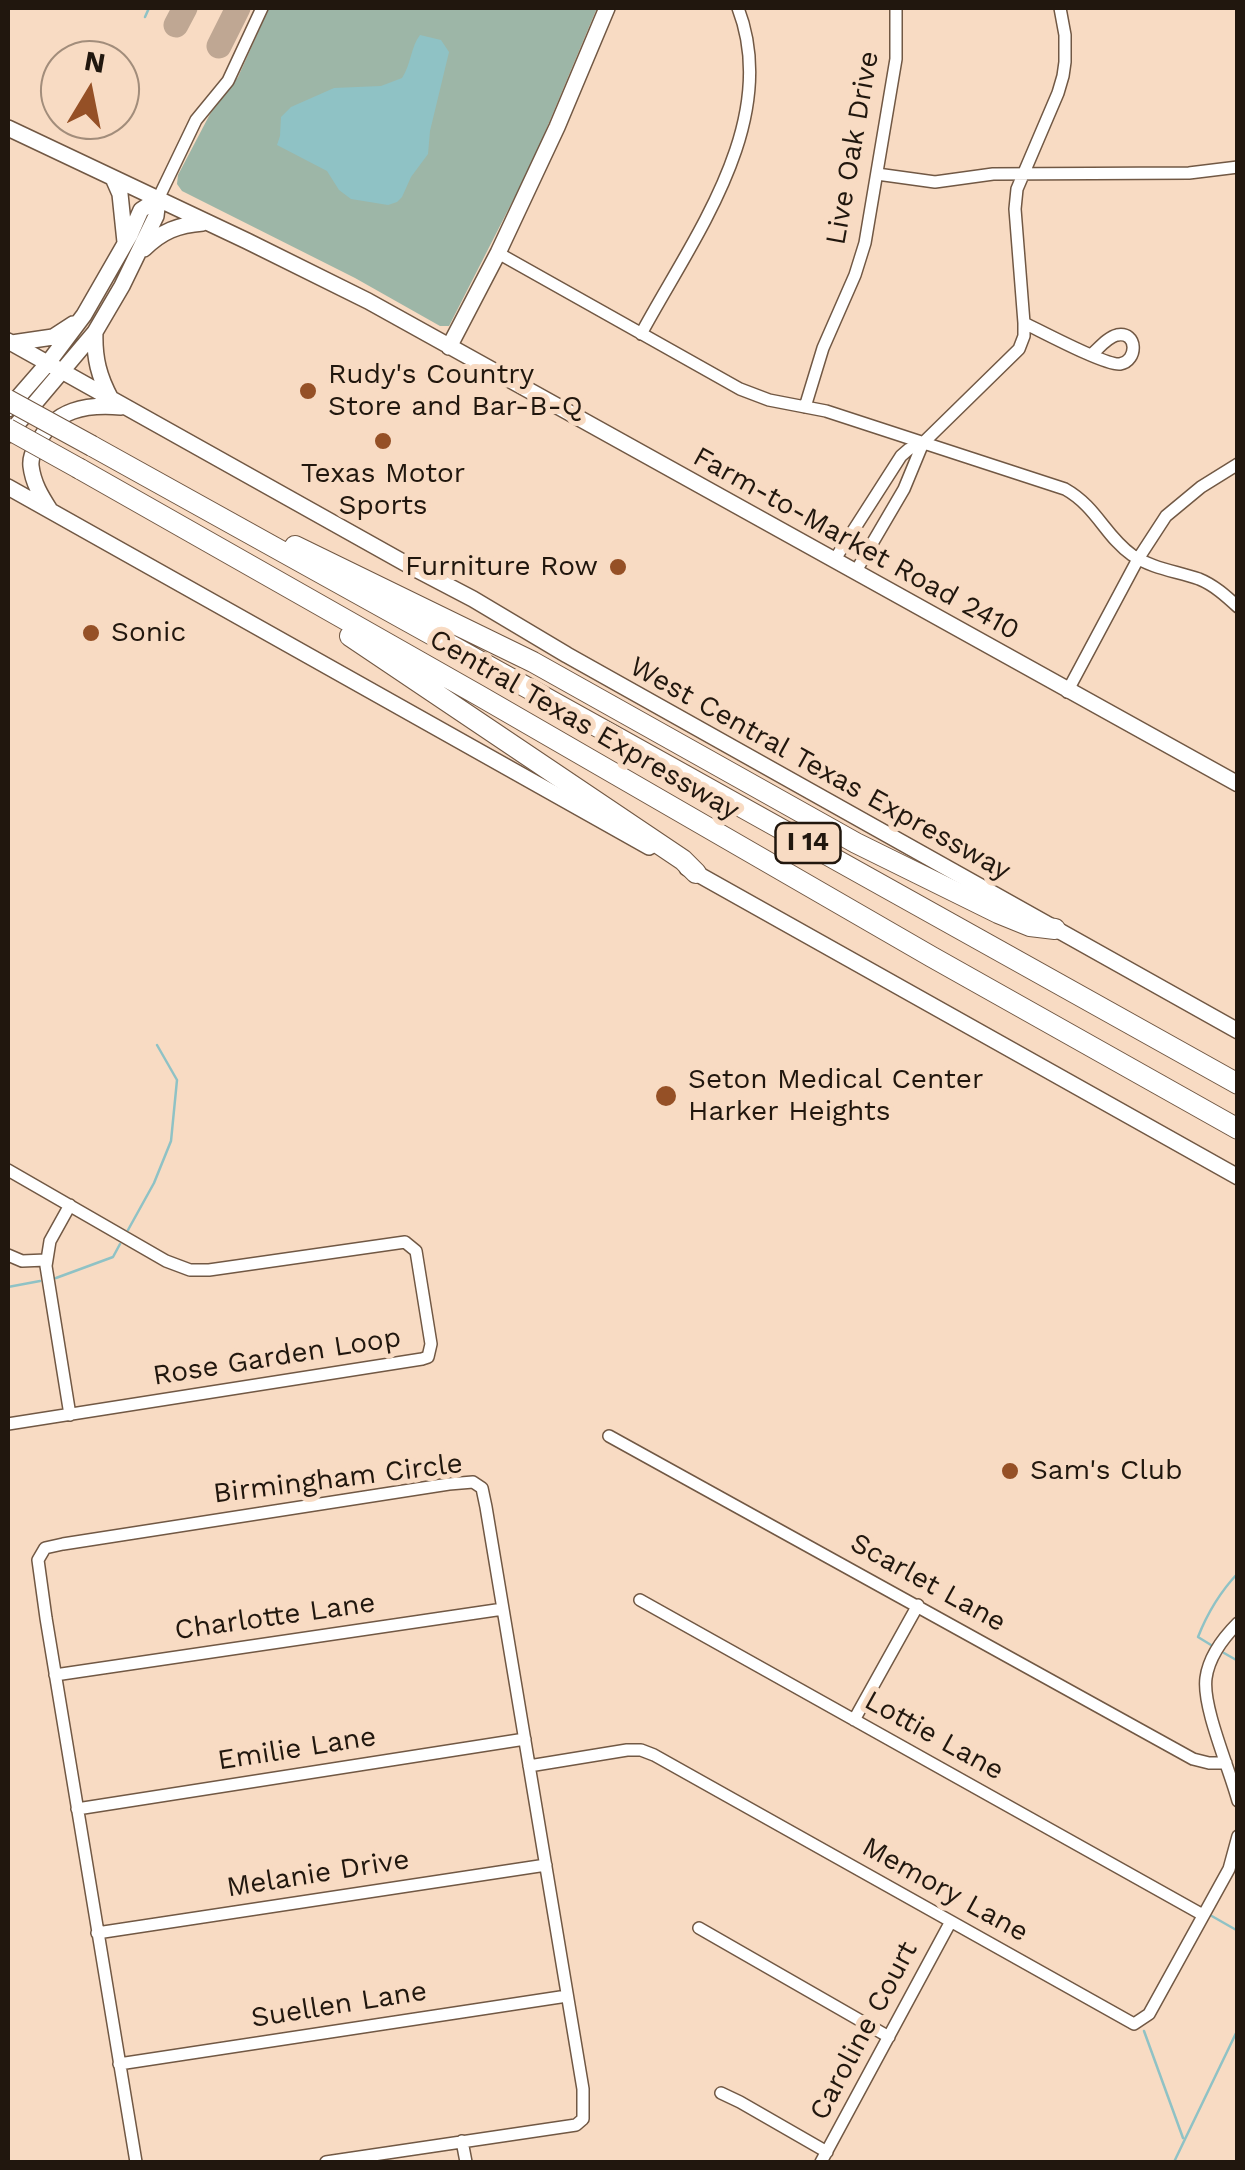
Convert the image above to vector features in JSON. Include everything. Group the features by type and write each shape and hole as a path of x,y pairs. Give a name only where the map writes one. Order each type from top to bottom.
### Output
{"highway":[{"name":"Central Texas Expressway","path":"8,400 1238,1084"},
{"name":"Central Texas Expressway","path":"8,432 1238,1130"},
{"path":"226,521 261,529 533,662 856,843 945,888 1030,926 1055,929"},
{"path":"311,602 332,623 373,652 683,860 696,873"}],"main road":[{"path":"450,346 557,127 607,8"},
{"name":"Farm-to-Market Road 2410","path":"8,128 324,278 1238,784"},
{"path":"112,178 120,194 131,249"},
{"path":"8,409 94,332 122,286 142,210 158,200"},
{"path":"8,432 131,249 184,224 209,223"},
{"path":"10,342 53,337 84,316"},
{"path":"94,332 96,363 102,381 118,403"},
{"name":"West Central Texas Expressway","path":"10,342 1238,1031"},
{"path":"50,510 35,485 30,460 44,430 74,409 118,403"},
{"path":"8,490 265,630 1238,1177"}],"street":[{"path":"158,200 196,120 228,81 262,8"},
{"path":"641,334 712,207 742,130 749,72 746,34 738,8"},
{"name":"Live Oak Drive","path":"805,406 864,243 896,59 896,8"},
{"path":"835,560 901,456 922,444 1020,349 1024,323 1015,210 1017,189 1063,76 1065,35 1060,8"},
{"path":"877,174 934,182 993,174 1189,173 1238,168"},
{"path":"498,253 740,389 769,400 826,411 1065,489 1088,505 1115,541 1138,559 1210,585 1238,606"},
{"path":"1024,323 1092,354"},
{"path":"856,571 904,489 922,444"},
{"path":"1067,692 1154,532 1178,504 1238,464"},
{"name":"Rose Garden Loop","path":"8,1170 190,1270 405,1242 416,1250 431,1344 428,1357 422,1359 8,1424"},
{"path":"70,1205 50,1241 46,1260 70,1415"},
{"path":"8,1255 22,1261 46,1260"},
{"name":"Scarlet Lane","path":"609,1436 1193,1759 1226,1763"},
{"name":"Birmingham Circle","path":"136,2162 38,1560 45,1548 473,1482 482,1488 583,2089 584,2119 576,2125 326,2162"},
{"name":"Lottie Lane","path":"640,1600 1203,1915"},
{"path":"854,1720 918,1605"},
{"name":"Charlotte Lane","path":"55,1675 503,1609"},
{"path":"1238,1623 1222,1640 1206,1678 1207,1696 1238,1801"},
{"name":"Emilie Lane","path":"77,1809 525,1739"},
{"name":"Memory Lane","path":"529,1766 627,1750 654,1755 1134,2024 1149,2014 1229,1870 1238,1836"},
{"name":"Melanie Drive","path":"98,1933 546,1865"},
{"name":"Caroline Court","path":"824,2157 950,1922"},
{"path":"698,1928 889,2038"},
{"name":"Suellen Lane","path":"119,2064 567,1996"},
{"path":"721,2093 824,2157"},
{"path":"462,2141 466,2162"}],"green space":[{"path":"269,8 597,8 533,161 449,326 440,326 355,278 182,191 177,184 210,114 238,77"}],"water":[{"path":"420,35 441,40 449,52 428,154 397,202 388,205 351,199 339,190 327,171 277,145 281,117 291,107 334,88 381,86 402,78"}],"waterway":[{"path":"145,17 149,8"},
{"path":"128,1230 171,1141 177,1080 157,1045"},
{"path":"56,1278 113,1257 120,1244"},
{"path":"8,1287 40,1281"},
{"path":"1211,1645 1198,1637 1215,1603 1238,1573"},
{"path":"1224,1653 1238,1661"},
{"path":"1210,1915 1238,1931"},
{"path":"1174,2162 1238,2029"},
{"path":"1144,2031 1183,2138"}],"taxiway":[{"path":"176,25 185,8"},
{"path":"219,46 238,8"}],"place":[{"name":"Rudy's Country Store and Bar-B-Q","path":"308,391"},
{"name":"Texas Motor Sports","path":"383,441"},
{"name":"Furniture Row","path":"618,567"},
{"name":"Sonic","path":"91,633"},
{"name":"Seton Medical Center Harker Heights","path":"666,1096"},
{"name":"Sam's Club","path":"1010,1471"}]}
